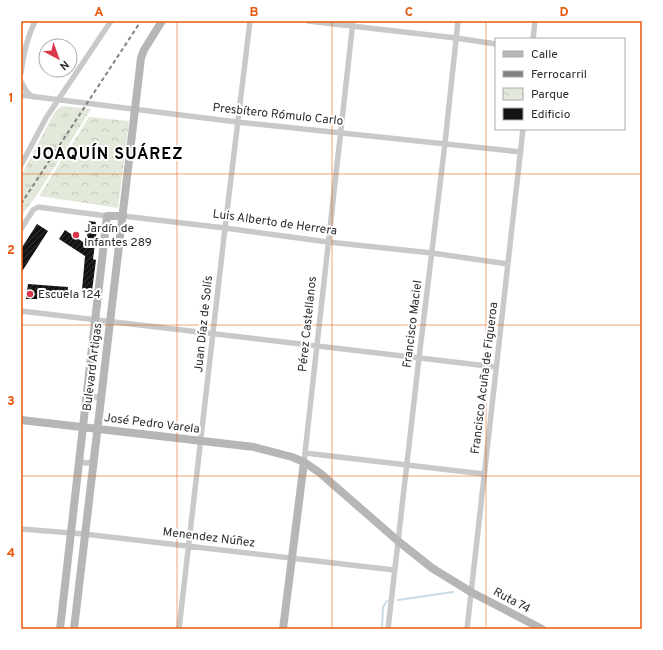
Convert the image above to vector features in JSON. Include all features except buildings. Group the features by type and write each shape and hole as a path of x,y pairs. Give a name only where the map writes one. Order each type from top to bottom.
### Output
{"street":[{"path":"21,73 24,50 35,21"},
{"path":"21,165 46,118 111,21"},
{"name":"Bulevard Artigas","path":"74,629 141,58 144,50 162,21"},
{"name":"Juan Díaz de Solís","path":"179,629 224,228 250,21"},
{"path":"308,21 353,24 495,44"},
{"name":"Francisco Maciel","path":"388,629 458,21"},
{"path":"533,38 536,21"},
{"name":"Pérez Castellanos","path":"283,629 304,462 353,24"},
{"path":"21,82 27,92 33,97"},
{"name":"Presbítero Rómulo Carlo","path":"21,95 57,101 237,122 520,152"},
{"name":"Francisco Acuña de Figueroa","path":"467,629 523,130"},
{"name":"Luis Alberto de Herrera","path":"21,228 33,210 38,207 432,253 508,264"},
{"name":"Bulevard Artigas","path":"60,629 78,459 107,216"},
{"path":"21,311 496,367"},
{"path":"86,399 90,396 96,397 100,401"},
{"name":"José Pedro Varela","path":"21,420 254,447 280,453 304,462 335,485 398,541"},
{"path":"305,452 484,474"},
{"path":"78,459 82,463 88,464 93,461"},
{"name":"Menendez Núñez","path":"21,529 84,534 394,570"},
{"name":"Ruta 74","path":"398,541 432,568 471,592 542,629"}],"green space":[{"path":"64,106 91,109 37,195 21,216 21,176 54,113 60,107"},
{"path":"89,117 129,121 118,208 39,196"}],"waterway":[{"path":"398,600 453,592"},
{"path":"382,629 383,607 387,601"}],"railway":[{"path":"21,204 141,21"}],"place":[{"name":"Jardín de Infantes 289","path":"76,235"},
{"name":"Escuela 124","path":"30,294"}],"district":[{"name":"JOAQUÍN SUÁREZ","path":"108,153"}]}
